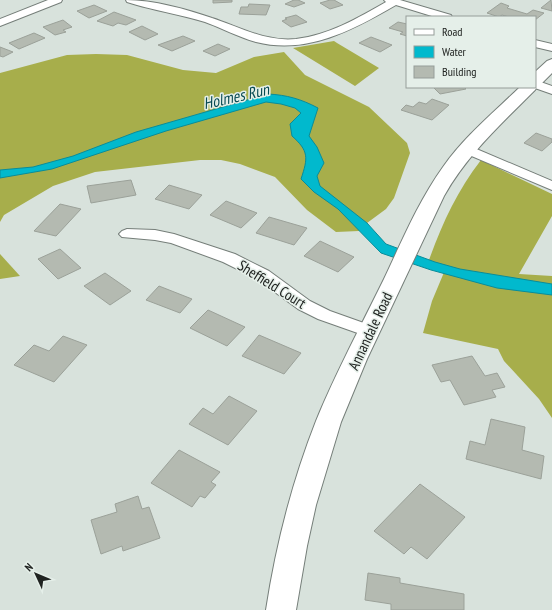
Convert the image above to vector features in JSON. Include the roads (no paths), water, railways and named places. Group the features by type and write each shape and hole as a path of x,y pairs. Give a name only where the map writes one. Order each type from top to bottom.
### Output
{"main road":[{"path":"536,79 552,64"},
{"name":"Annandale Road","path":"281,610 286,576 301,507 328,423 369,331 432,201 446,177 468,149 527,88"}],"street":[{"path":"0,23 56,0"},
{"path":"131,0 201,18 260,39 285,42 299,42 323,38 392,1 444,16"},
{"path":"536,43 552,48"},
{"path":"536,84 552,90"},
{"path":"468,149 552,186"},
{"name":"Sheffield Court","path":"127,234 155,235 174,238 229,258 263,275 304,305 324,315 369,331"}],"water":[{"path":"268,94 294,98 318,108 309,136 317,147 324,163 317,176 320,186 367,223 386,244 435,262 460,269 552,284 552,295 497,288 431,270 381,253 338,209 314,192 301,179 305,166 306,155 302,146 292,136 290,124 301,113 295,108 281,104 266,102 166,131 52,169 0,178 0,170 33,167 73,156 136,132"}],"water label":[{"name":"Holmes Run","path":"236,96"}]}
